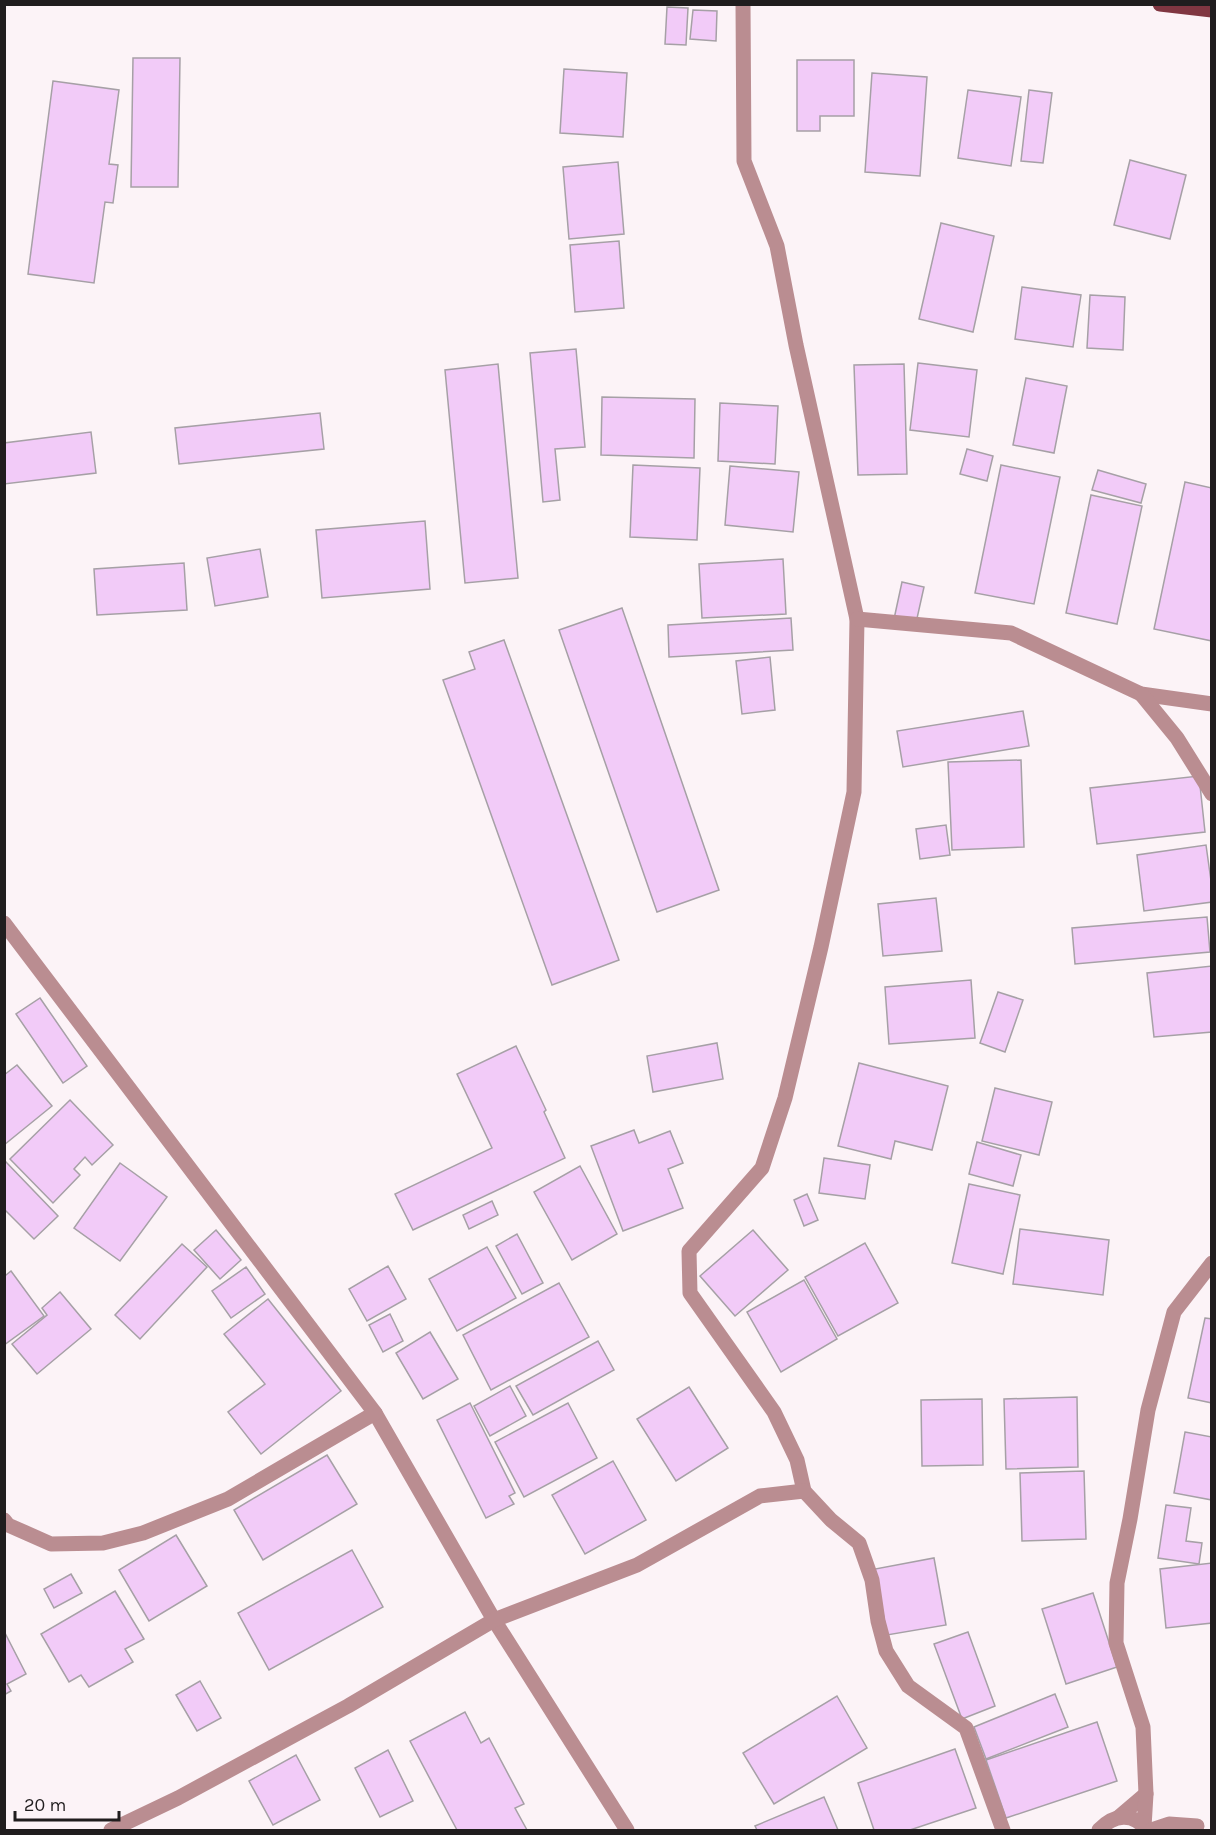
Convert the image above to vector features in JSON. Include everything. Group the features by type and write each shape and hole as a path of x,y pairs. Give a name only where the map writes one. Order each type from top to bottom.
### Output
{"main road":[{"path":"1160,4 1212,10"}],"street":[{"path":"743,4 744,162 777,246 796,345 857,619 854,792 821,947 785,1098 762,1168 689,1251 690,1293 774,1412 797,1460 804,1491 831,1520 859,1543 872,1580 878,1622 886,1651 908,1686 966,1728 1003,1830"},
{"path":"857,619 1011,633 1141,694 1212,704"},
{"path":"1141,694 1177,738 1212,794"},
{"path":"4,923 375,1413 494,1620 627,1830"},
{"path":"1147,1829 1143,1727 1116,1643 1117,1583 1148,1410 1174,1311 1212,1263"},
{"path":"4,1520 8,1525 51,1544 103,1543 142,1533 228,1499 375,1413"},
{"path":"111,1830 178,1798 348,1706 494,1620 637,1564 760,1496 804,1491"},
{"path":"1099,1830 1107,1822 1119,1817 1146,1794"},
{"path":"1119,1817 1133,1819 1147,1829 1169,1824 1199,1826"}],"building":[{"path":"667,7 688,8 686,45 665,44"},
{"path":"693,10 717,11 716,41 690,39"},
{"path":"133,58 180,58 178,187 131,187"},
{"path":"797,60 854,60 854,116 820,116 820,131 797,131"},
{"path":"564,69 627,73 623,137 560,133"},
{"path":"872,73 927,77 920,176 865,172"},
{"path":"53,81 119,90 109,164 118,165 113,203 105,202 94,283 28,274"},
{"path":"968,90 1021,97 1011,166 958,158"},
{"path":"1029,90 1052,93 1043,163 1021,161"},
{"path":"1130,160 1186,175 1170,239 1114,225"},
{"path":"618,162 624,234 569,239 563,167"},
{"path":"941,223 994,236 973,332 919,319"},
{"path":"619,241 624,308 575,312 570,245"},
{"path":"1022,287 1081,295 1073,347 1015,339"},
{"path":"1090,295 1125,297 1123,350 1087,348"},
{"path":"576,349 585,447 555,449 560,500 543,502 530,353"},
{"path":"918,363 977,370 969,437 910,430"},
{"path":"498,364 518,578 465,583 445,370"},
{"path":"904,364 907,474 858,475 854,365"},
{"path":"1026,378 1067,386 1054,453 1013,445"},
{"path":"602,397 695,399 694,458 601,455"},
{"path":"720,403 778,406 775,464 718,461"},
{"path":"320,413 324,449 179,464 175,428"},
{"path":"91,432 96,473 4,484 4,443"},
{"path":"967,449 993,456 987,481 960,474"},
{"path":"633,465 700,468 697,540 630,537"},
{"path":"1001,465 1060,477 1034,604 975,593"},
{"path":"730,466 799,472 793,532 725,525"},
{"path":"1098,470 1146,484 1141,503 1092,490"},
{"path":"1185,482 1212,488 1212,641 1154,629"},
{"path":"1091,495 1142,506 1117,624 1066,613"},
{"path":"425,521 430,589 322,598 316,530"},
{"path":"260,549 268,597 215,606 207,558"},
{"path":"783,559 786,614 702,618 699,564"},
{"path":"184,563 187,610 97,615 94,569"},
{"path":"902,582 924,587 916,623 894,619"},
{"path":"622,608 719,890 657,912 559,630"},
{"path":"791,618 793,650 669,657 668,625"},
{"path":"504,640 619,960 552,985 443,680 475,669 469,652"},
{"path":"770,657 775,710 742,714 736,661"},
{"path":"1023,711 1029,746 903,767 897,731"},
{"path":"1021,760 1024,847 952,850 948,762"},
{"path":"1199,776 1205,832 1097,844 1090,788"},
{"path":"946,825 950,855 920,859 916,829"},
{"path":"1206,845 1212,902 1144,911 1137,855"},
{"path":"936,898 942,951 883,956 878,904"},
{"path":"1207,917 1210,952 1075,964 1072,928"},
{"path":"1212,966 1212,1032 1154,1037 1147,973"},
{"path":"971,980 975,1038 889,1044 885,987"},
{"path":"998,992 1023,1000 1005,1052 980,1043"},
{"path":"40,998 87,1066 63,1083 16,1014"},
{"path":"717,1043 723,1079 653,1092 647,1056"},
{"path":"516,1046 546,1110 544,1112 565,1158 413,1230 395,1194 492,1148 457,1074"},
{"path":"859,1063 948,1086 932,1150 895,1141 891,1159 838,1146"},
{"path":"17,1065 52,1106 4,1145 4,1075"},
{"path":"995,1088 1052,1102 1039,1155 982,1141"},
{"path":"70,1100 113,1145 92,1165 85,1157 74,1169 80,1175 53,1203 10,1159"},
{"path":"634,1130 639,1143 670,1131 683,1163 668,1169 683,1208 623,1231 591,1146"},
{"path":"977,1142 1021,1155 1013,1186 969,1174"},
{"path":"824,1158 870,1165 865,1199 819,1193"},
{"path":"6,1162 58,1216 34,1239 4,1209 4,1163"},
{"path":"120,1163 167,1197 120,1261 74,1228"},
{"path":"580,1166 617,1234 572,1260 534,1192"},
{"path":"969,1184 1020,1195 1003,1274 952,1263"},
{"path":"807,1194 818,1220 804,1226 794,1200"},
{"path":"492,1201 498,1215 469,1229 463,1215"},
{"path":"1020,1229 1109,1240 1103,1295 1013,1284"},
{"path":"216,1230 241,1260 220,1279 194,1250"},
{"path":"753,1230 788,1270 735,1316 700,1276"},
{"path":"517,1234 543,1283 522,1294 496,1246"},
{"path":"865,1243 898,1303 838,1336 805,1277"},
{"path":"182,1244 207,1267 140,1339 115,1315"},
{"path":"487,1247 516,1298 457,1331 429,1279"},
{"path":"388,1266 406,1299 367,1321 349,1289"},
{"path":"246,1267 265,1294 231,1318 212,1291"},
{"path":"11,1271 44,1316 4,1345 4,1273 6,1275"},
{"path":"804,1280 837,1339 781,1372 747,1312"},
{"path":"559,1283 589,1337 491,1390 463,1335"},
{"path":"60,1292 91,1329 37,1374 12,1344 47,1315 42,1308"},
{"path":"268,1299 341,1391 261,1454 228,1412 265,1384 224,1334"},
{"path":"390,1314 403,1341 383,1352 369,1325"},
{"path":"1205,1318 1212,1319 1212,1403 1188,1398"},
{"path":"430,1332 458,1379 423,1399 396,1353"},
{"path":"598,1341 614,1370 533,1415 516,1386"},
{"path":"510,1386 526,1416 490,1436 474,1406"},
{"path":"689,1387 728,1448 676,1481 637,1419"},
{"path":"1077,1397 1078,1467 1006,1469 1004,1399"},
{"path":"982,1399 983,1465 922,1466 921,1400"},
{"path":"470,1403 515,1493 509,1496 514,1504 486,1518 437,1420"},
{"path":"568,1403 597,1458 524,1497 495,1442"},
{"path":"1185,1432 1212,1437 1212,1500 1174,1493"},
{"path":"327,1455 357,1504 263,1560 234,1510"},
{"path":"613,1461 646,1520 585,1554 552,1495"},
{"path":"1084,1471 1086,1539 1022,1541 1020,1473"},
{"path":"1166,1505 1191,1508 1186,1541 1202,1543 1199,1564 1158,1558"},
{"path":"176,1535 207,1586 149,1621 119,1570"},
{"path":"352,1550 383,1607 269,1670 238,1613"},
{"path":"934,1558 946,1625 887,1635 875,1569"},
{"path":"1212,1563 1212,1623 1166,1628 1160,1569"},
{"path":"71,1574 82,1593 54,1608 44,1589"},
{"path":"115,1591 144,1639 125,1649 133,1662 89,1687 81,1675 69,1682 41,1634"},
{"path":"1093,1593 1117,1667 1066,1684 1042,1609"},
{"path":"4,1631 26,1674 7,1684 11,1691 4,1695"},
{"path":"968,1632 995,1706 962,1719 934,1644"},
{"path":"200,1681 221,1718 197,1731 176,1695"},
{"path":"1055,1694 1068,1727 986,1759 974,1727"},
{"path":"837,1696 867,1748 774,1804 743,1753"},
{"path":"465,1712 481,1743 489,1738 524,1804 515,1808 527,1830 457,1830 410,1741"},
{"path":"1097,1722 1117,1781 1006,1818 986,1760"},
{"path":"955,1749 976,1808 910,1830 874,1830 858,1783"},
{"path":"388,1750 413,1801 380,1817 355,1768"},
{"path":"296,1755 320,1800 273,1825 249,1781"},
{"path":"824,1797 838,1830 757,1830 755,1826"}]}
